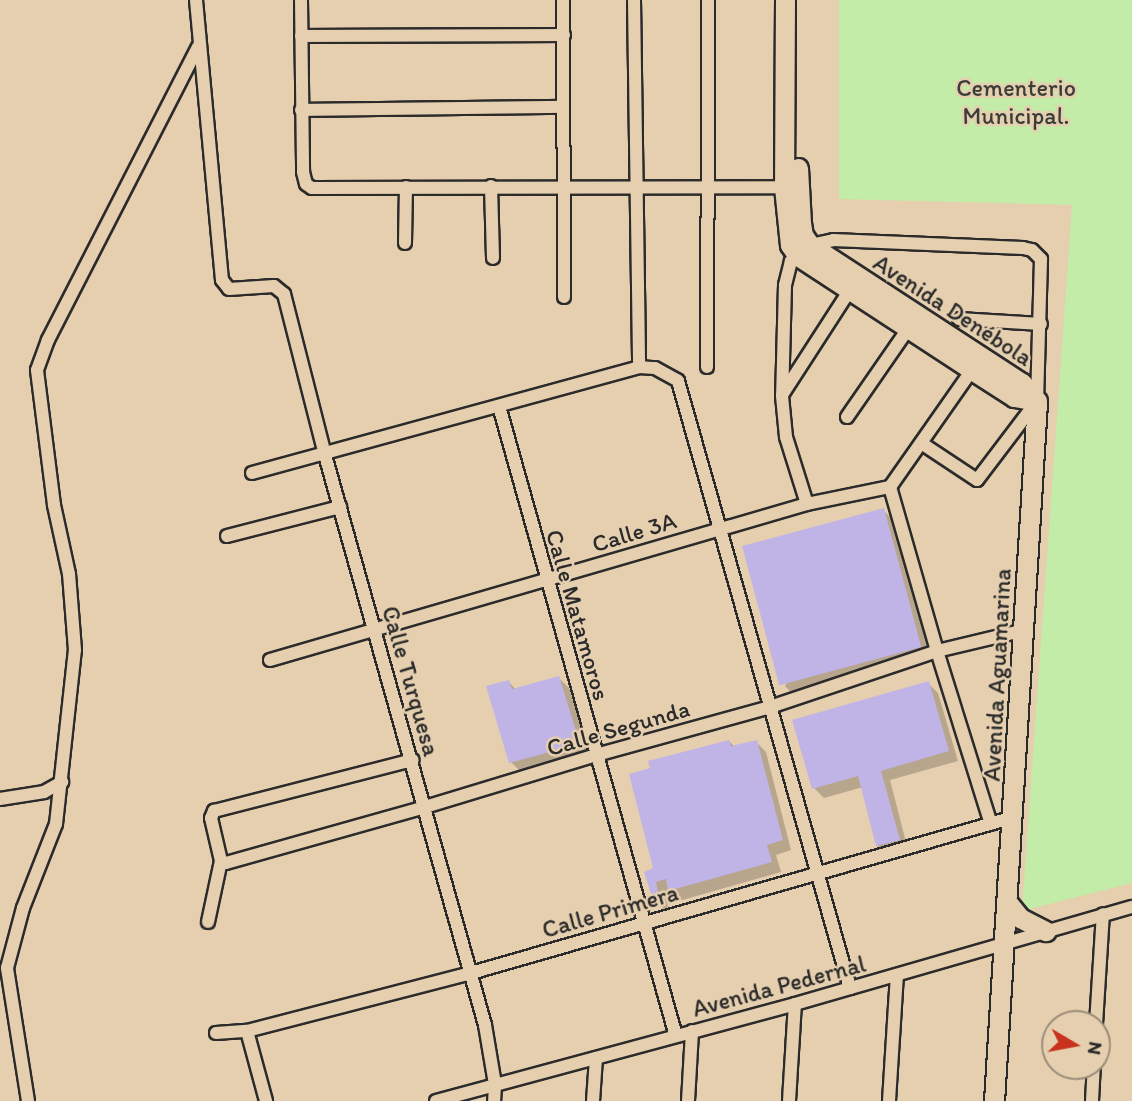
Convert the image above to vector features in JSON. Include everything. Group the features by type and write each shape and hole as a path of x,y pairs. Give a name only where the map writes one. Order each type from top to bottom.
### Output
{"main road":[{"path":"785,0 791,81 791,188 803,235 804,251"},
{"path":"791,81 797,0"},
{"name":"Avenida Denébola","path":"804,251 850,290 908,329 1014,397 1037,401"},
{"name":"Avenida Denébola","path":"804,251 1022,383 1037,401"},
{"name":"Avenida Aguamarina","path":"994,1101 1014,817 1037,401"},
{"path":"1008,903 1020,918 1046,931"}],"street":[{"path":"28,1101 5,960 53,834 62,782 75,650 75,619 47,460 37,370 48,340 198,47 196,0"},
{"path":"301,0 301,110 306,184 319,189 708,185 791,188"},
{"path":"563,0 564,297"},
{"path":"634,0 639,367"},
{"path":"707,367 708,0"},
{"path":"301,36 564,35"},
{"name":"Calle Turquesa","path":"198,47 220,272 225,286 237,291 267,286 279,287 284,294 325,455 413,760 485,1025 495,1084 494,1101"},
{"path":"301,110 563,107"},
{"path":"491,186 493,258"},
{"path":"405,243 406,187"},
{"name":"Avenida Aguamarina","path":"804,251 832,240 1023,248 1037,253 1042,267 1037,401"},
{"path":"804,251 791,261 785,285 782,396 786,437 807,504"},
{"path":"782,396 850,290"},
{"path":"959,319 1041,324"},
{"path":"847,417 908,329"},
{"path":"252,473 639,367 668,373 678,381 850,988"},
{"path":"972,370 890,487 991,824"},
{"path":"921,443 977,480 1037,401"},
{"name":"Calle Matamoros","path":"499,406 676,1036"},
{"name":"Calle 3A","path":"270,660 720,528 807,504 890,487"},
{"path":"227,536 340,507"},
{"name":"Calle Segunda","path":"221,861 226,863 425,807 596,755 770,707 937,651 1025,630"},
{"path":"208,922 221,861 211,814 413,760"},
{"path":"0,799 44,792 62,782"},
{"name":"Calle Primera","path":"216,1033 247,1031 471,973 1014,817"},
{"name":"Avenida Pedernal","path":"436,1101 795,1004 1132,907"},
{"path":"1098,1010 1103,914"},
{"path":"889,1101 897,975"},
{"path":"789,1101 795,1004"},
{"path":"247,1031 266,1101"},
{"path":"688,1101 692,1031"},
{"path":"593,1101 596,1058"},
{"path":"1092,1101 1093,1080"}],"green space":[{"name":"Cementerio Municipal.","path":"839,0 1132,0 1132,883 1022,911 1072,205 839,199"}],"building":[{"path":"884,508 921,647 779,685 742,546"},
{"path":"559,676 580,744 509,763 486,686 509,680 512,689"},
{"path":"929,681 949,751 881,771 900,840 876,846 858,776 812,789 792,720"},
{"path":"729,740 731,746 757,740 783,840 767,845 772,862 668,891 666,879 656,882 659,897 653,900 644,872 653,868 629,774 650,768 648,761"}]}
